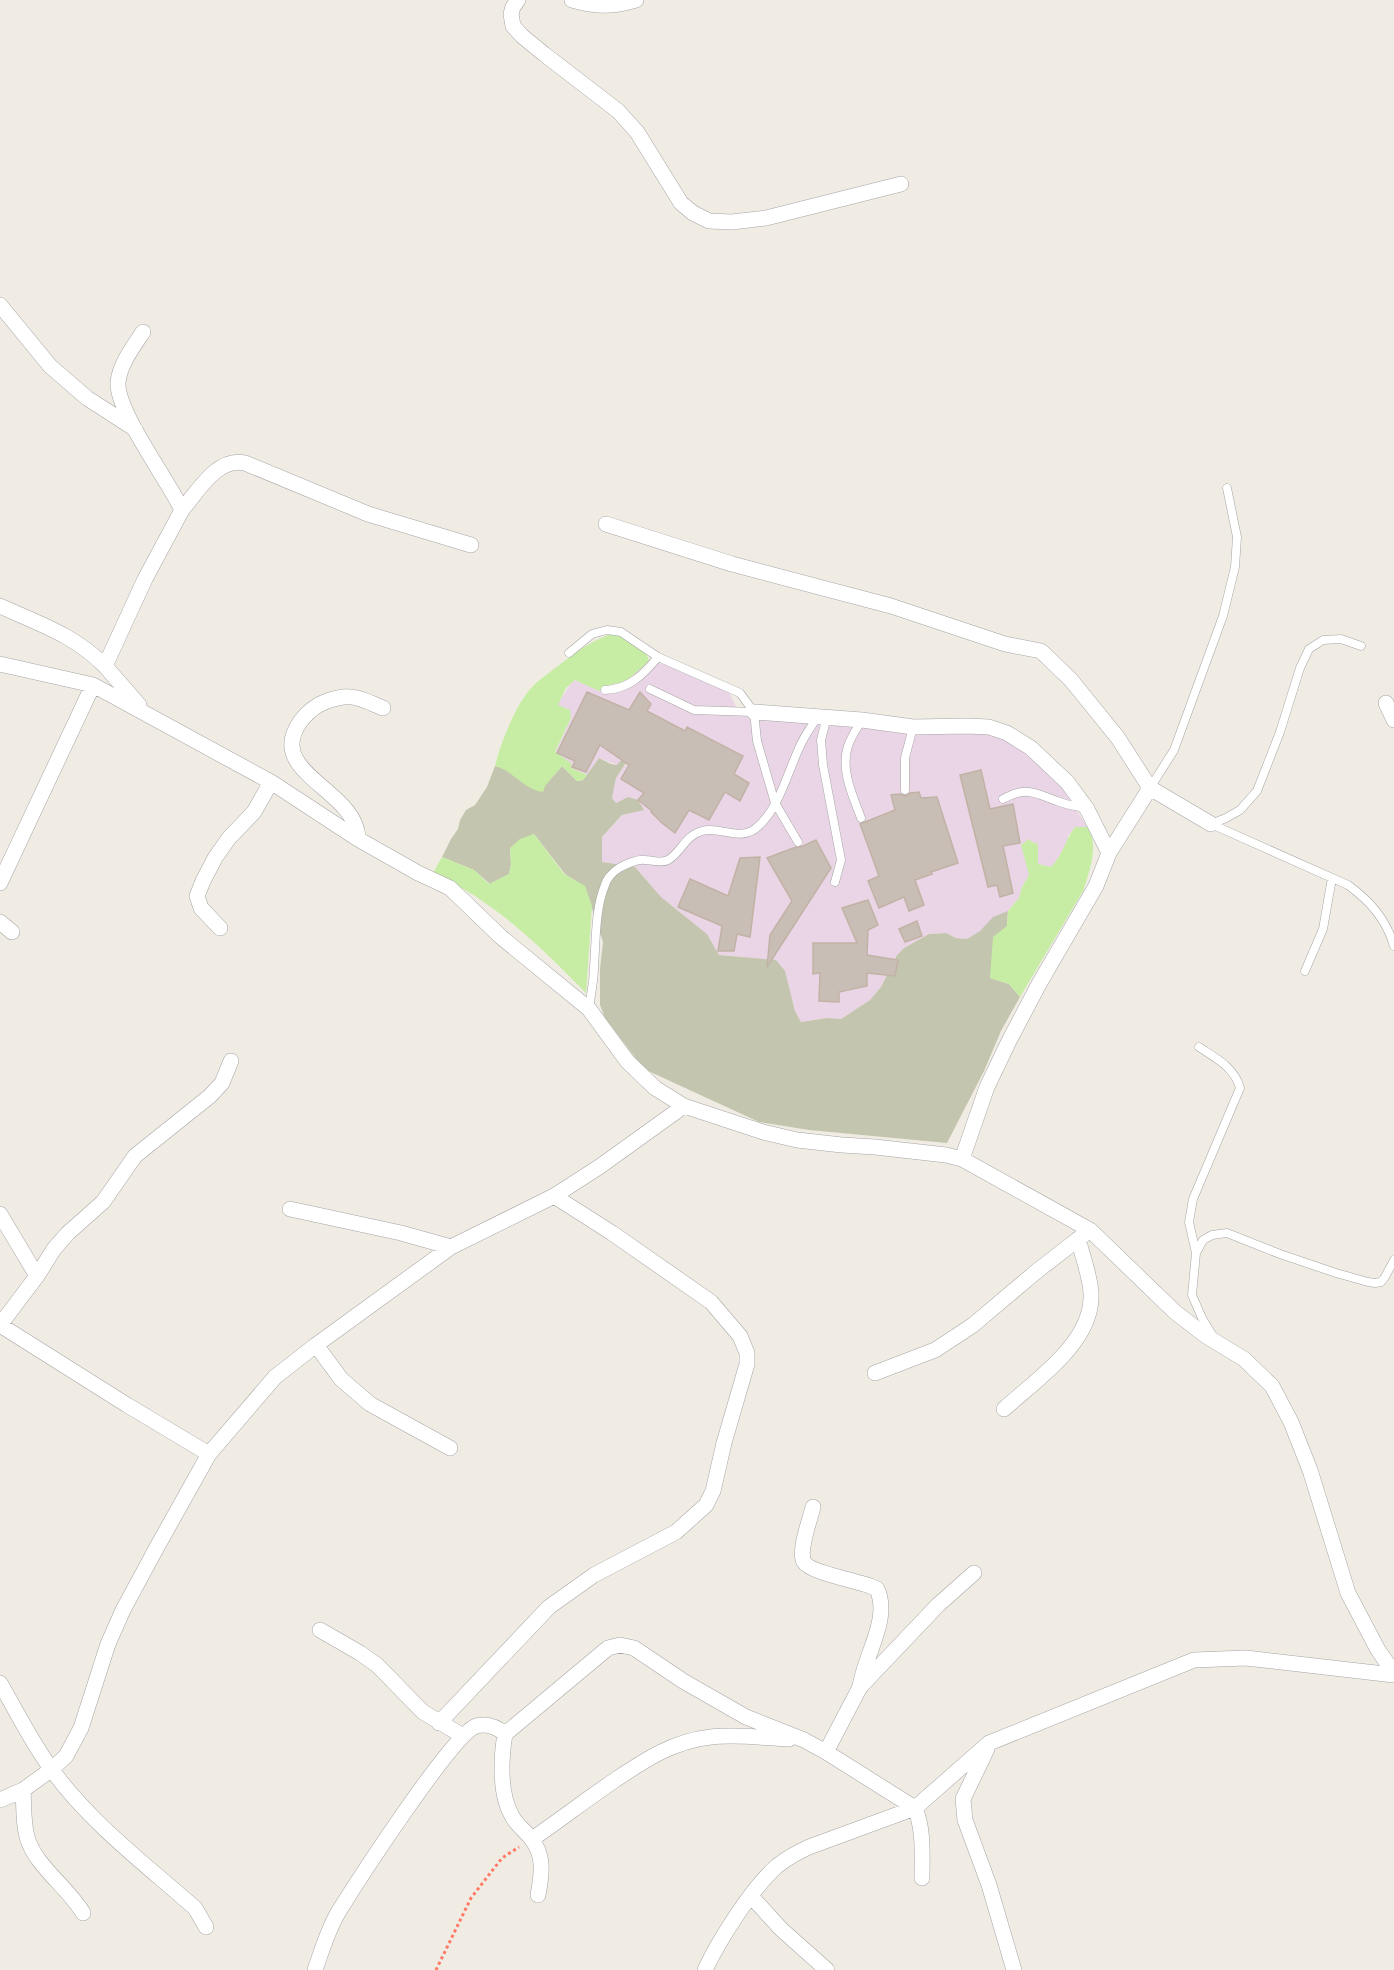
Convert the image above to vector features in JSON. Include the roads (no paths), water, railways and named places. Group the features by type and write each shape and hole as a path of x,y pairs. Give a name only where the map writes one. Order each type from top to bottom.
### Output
{"street":[{"path":"518,0 511,14 513,26 544,54 618,111 637,132 681,203 693,213 709,221 732,222 766,218 901,184"},
{"path":"572,0 599,6 617,6 636,0"},
{"path":"0,305 50,366 87,398 135,429"},
{"path":"143,332 122,367 118,382 124,406 135,429 182,510"},
{"path":"105,666 145,579 182,510 214,472 228,463 236,461 245,463 368,514 471,546"},
{"path":"606,524 732,564 891,606 1005,644 1041,651 1071,680 1118,738 1150,788 1210,824"},
{"path":"0,606 80,643 105,666 144,712"},
{"path":"0,664 93,685 271,782 358,839 418,873 450,888 501,938 589,1009 627,1061 655,1088 684,1106 763,1132 797,1140 946,1155 962,1159 1084,1234 1175,1312 1244,1359 1272,1386 1291,1422 1310,1470 1348,1593 1378,1650 1394,1674"},
{"path":"0,883 93,685"},
{"path":"358,839 358,829 351,815 297,764 291,750 292,742 298,724 311,708 327,701 356,697 382,708"},
{"path":"1386,703 1394,720"},
{"path":"754,712 862,720 913,727 967,726 989,728 1007,733 1031,748 1067,782 1087,809 1109,853"},
{"path":"220,928 201,908 197,896 215,858 229,838 254,812 271,782"},
{"path":"962,1159 987,1087 1000,1059 1039,984 1096,886 1109,853 1150,788"},
{"path":"0,922 12,932"},
{"path":"208,1454 0,1324 37,1276 54,1249 103,1202 135,1156 210,1096 222,1083 231,1061"},
{"path":"0,1800 23,1790 66,1756 81,1728 108,1644 119,1619 208,1454 275,1377 451,1247 554,1196 684,1106"},
{"path":"439,1723 557,1600 594,1575 676,1532 706,1505 713,1491 747,1364 747,1353 740,1336 711,1302 554,1196"},
{"path":"290,1209 401,1233 451,1247"},
{"path":"0,1214 37,1276"},
{"path":"875,1373 935,1350 955,1337 973,1325 1036,1271 1084,1234"},
{"path":"1004,1409 1070,1349 1081,1334 1088,1315 1091,1293 1084,1234"},
{"path":"316,1345 341,1379 370,1404 450,1448"},
{"path":"813,1507 802,1553 806,1566 877,1589 882,1601 881,1619 862,1672 860,1687"},
{"path":"826,1752 860,1687 938,1605 974,1573"},
{"path":"320,1630 378,1665 423,1712 463,1736"},
{"path":"538,1894 542,1861 532,1839 512,1816 507,1804 502,1774 502,1750 506,1734 608,1648 620,1645 634,1648 746,1717 804,1740 826,1752 915,1808 922,1835 922,1878"},
{"path":"705,1970 712,1954 751,1896 777,1867 794,1854 915,1808 989,1743 1194,1660 1246,1658 1394,1674"},
{"path":"0,1683 27,1732 52,1769 91,1814 195,1908 206,1927"},
{"path":"315,1970 327,1935 339,1911 406,1811 463,1736 476,1726 485,1725 492,1726 506,1734"},
{"path":"532,1839 644,1760 672,1746 711,1737 804,1740"},
{"path":"989,1743 963,1799 965,1820 989,1885 1014,1970"},
{"path":"23,1790 27,1838 44,1866 75,1899 83,1914"},
{"path":"751,1896 781,1929 827,1970"}],"lane":[{"path":"1150,788 1174,750 1223,616 1235,567 1237,537 1227,488"},
{"path":"569,653 592,634 607,630 621,632 658,657 740,693 754,712 758,741 775,803 798,842"},
{"path":"1210,824 1240,810 1257,791 1280,732 1300,668 1309,649 1323,640 1341,639 1361,646"},
{"path":"604,690 627,686 645,674 658,657"},
{"path":"651,689 694,710 754,712"},
{"path":"589,1009 597,922 605,884 611,875 626,864 644,859 663,862 669,860 690,836 700,832 709,830 743,834 755,829 775,803 801,743 823,717"},
{"path":"823,717 825,724 821,740 823,765 841,860 835,882"},
{"path":"861,818 849,785 846,769 847,747 862,720"},
{"path":"905,790 905,758 913,727"},
{"path":"1003,799 1014,793 1039,792 1058,802 1087,809"},
{"path":"1210,824 1348,885 1367,899 1384,921 1394,946"},
{"path":"1305,971 1323,929 1332,878"},
{"path":"1199,1047 1228,1066 1237,1077 1240,1088 1193,1199 1189,1222 1196,1254 1192,1295 1216,1342"},
{"path":"1196,1254 1203,1240 1212,1235 1227,1233 1336,1274 1375,1283 1381,1282 1394,1260"}]}
